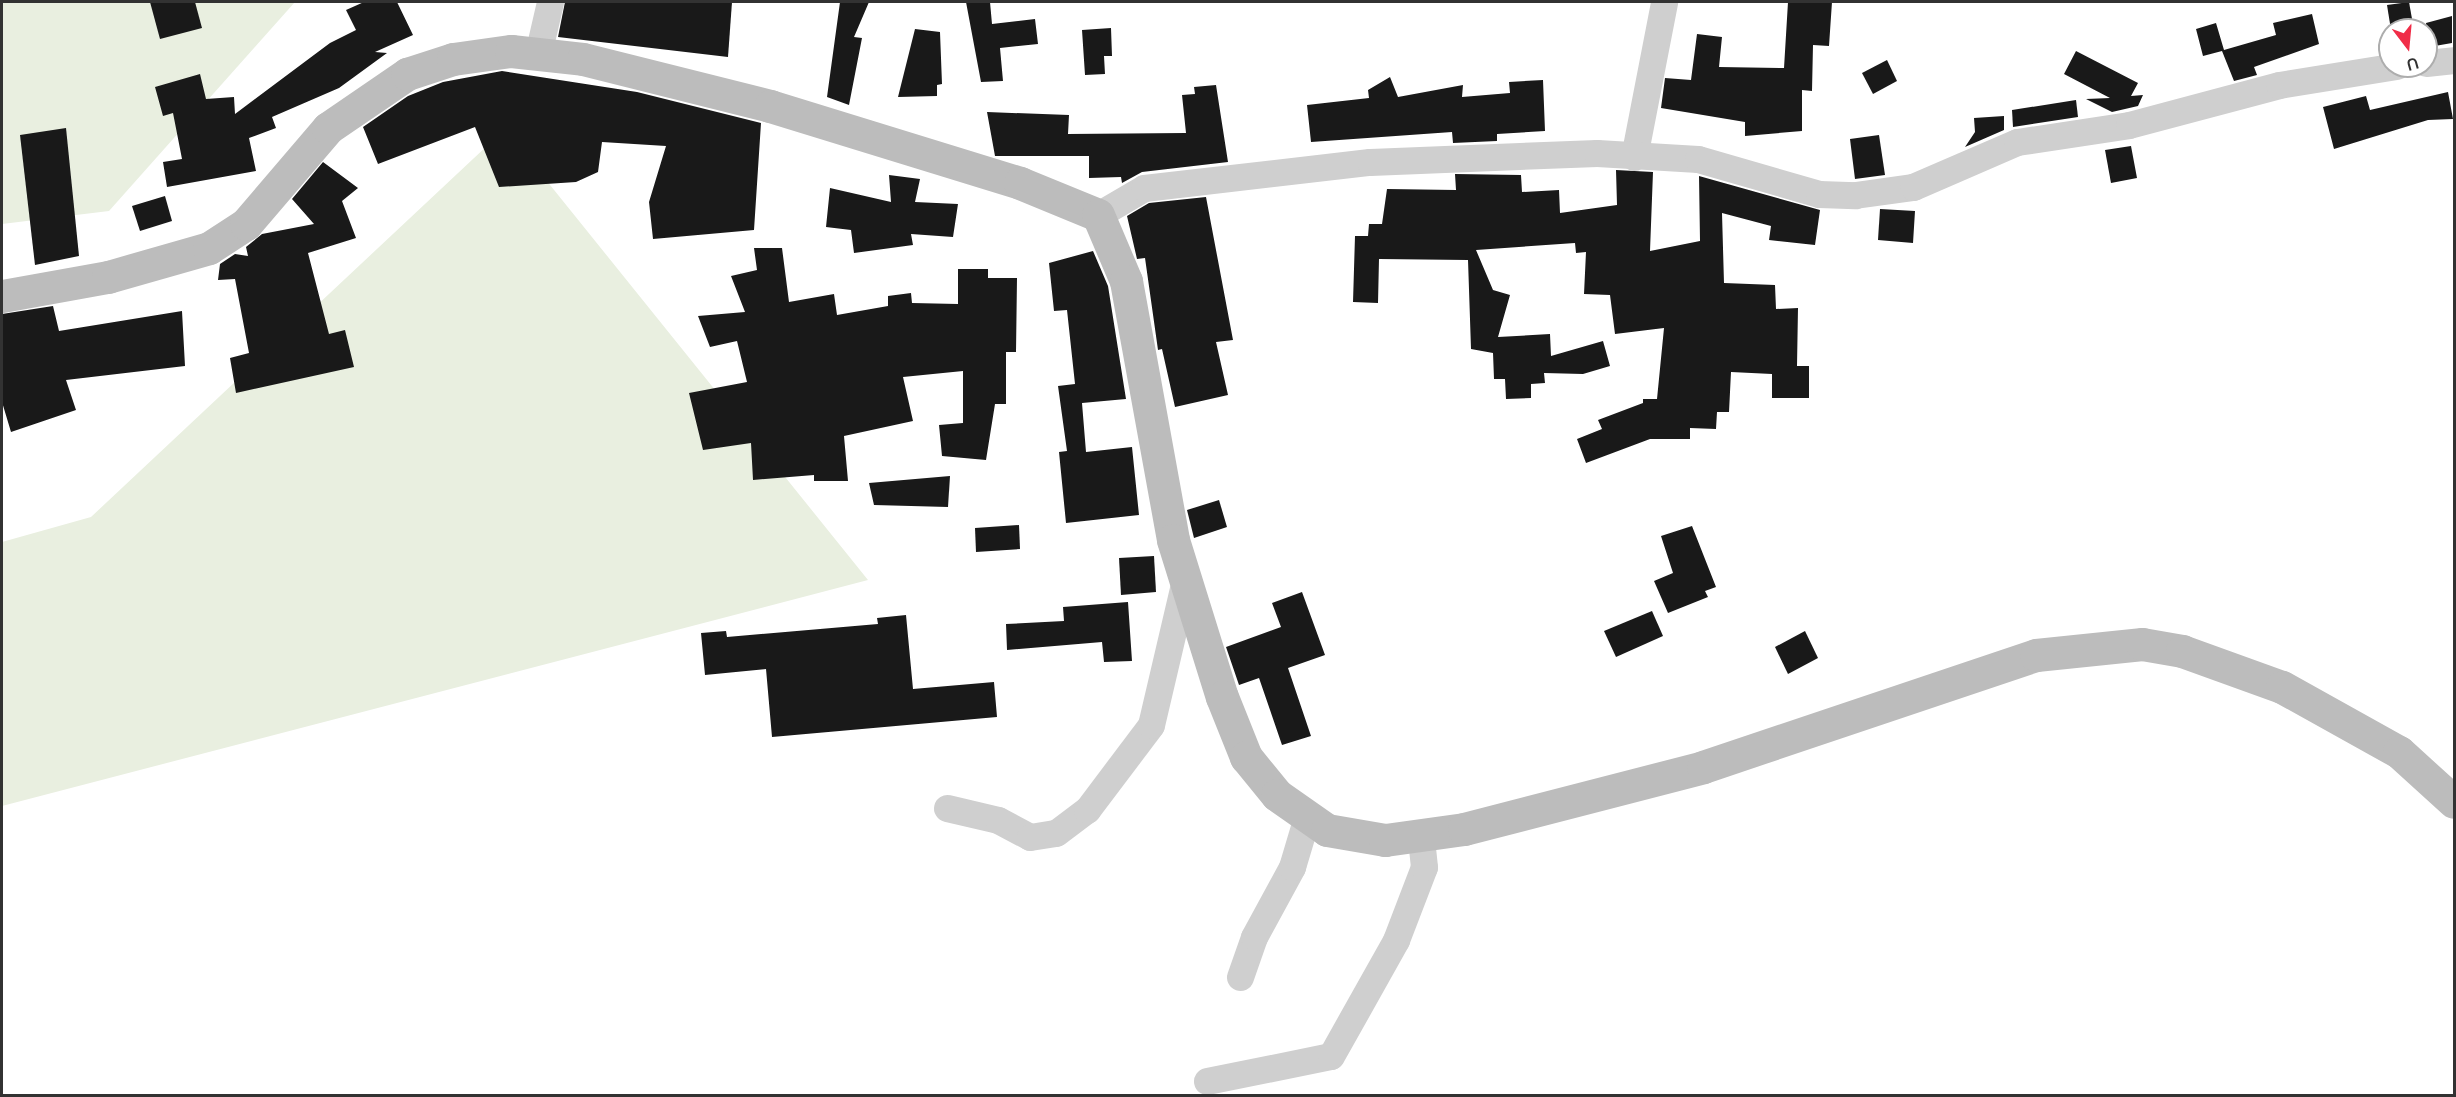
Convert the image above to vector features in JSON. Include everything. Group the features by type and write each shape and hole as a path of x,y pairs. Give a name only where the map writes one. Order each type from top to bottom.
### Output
{"main road":[{"path":"2,296 108,277 209,248 246,224 328,128 407,74 453,59 511,51 583,59 770,106 1020,183 1098,215 1126,281 1150,425 1185,580 1246,757 1306,820 1350,835 1421,838 1703,767 2036,655 2142,644 2216,662 2311,702 2399,752 2454,802"}],"street":[{"path":"538,54 550,2"},
{"path":"1634,157 1664,2"},
{"path":"2438,62 2454,60"},
{"path":"1098,215 1144,188 1370,162 1596,153 1698,159 1819,194 1855,195 1913,187 2017,142 2129,125 2279,85 2378,69"},
{"path":"947,808 998,820 1030,837 1056,833 1087,810 1150,725 1185,580"},
{"path":"1240,976 1254,937 1292,867 1306,820"},
{"path":"1207,1081 1330,1056 1396,940 1424,867 1421,838"}],"green space":[{"path":"2,2 295,2 109,211 2,224"},
{"path":"505,129 868,580 2,806 2,542 91,517"}],"building":[{"path":"150,2 195,2 202,28 160,39"},
{"path":"364,2 397,2 413,35 375,52 387,53 339,88 272,117 276,128 249,138 256,171 167,187 163,162 182,159 173,113 163,116 155,87 200,74 206,99 234,97 235,114 330,43 356,30 346,10"},
{"path":"565,2 732,2 728,57 558,37"},
{"path":"840,2 869,2 854,37 862,38 849,105 827,97"},
{"path":"966,2 990,2 992,24 1035,19 1038,44 1000,48 1003,81 981,82"},
{"path":"1788,2 1832,2 1829,46 1813,45 1812,91 1802,90 1802,131 1745,136 1745,122 1661,108 1665,78 1691,80 1697,34 1722,37 1719,67 1784,68"},
{"path":"2409,2 2412,18 2389,18 2387,5"},
{"path":"2312,14 2319,44 2254,67 2257,75 2234,81 2222,51 2203,56 2196,29 2216,23 2224,50 2276,35 2273,23"},
{"path":"2452,16 2452,43 2438,45 2438,20"},
{"path":"1111,28 1112,56 1104,56 1105,74 1085,75 1082,30"},
{"path":"915,29 940,32 942,84 937,85 937,96 898,97"},
{"path":"2076,51 2138,83 2131,96 2143,95 2138,106 2112,112 2086,99 2110,98 2064,74"},
{"path":"1887,60 1897,81 1873,94 1862,73"},
{"path":"502,71 637,92 761,123 754,230 653,239 649,202 666,146 602,142 598,172 576,182 499,187 475,127 378,164 363,127 408,96 443,82"},
{"path":"1390,77 1398,97 1463,85 1462,97 1510,93 1509,82 1543,80 1545,131 1497,134 1497,141 1453,143 1452,132 1311,142 1307,105 1369,98 1368,90"},
{"path":"1216,85 1228,162 1142,172 1122,183 1121,177 1089,178 1089,156 995,156 987,112 1069,115 1068,134 1186,133 1182,95 1195,94 1194,87"},
{"path":"2448,92 2453,119 2428,120 2334,149 2323,107 2366,96 2370,110"},
{"path":"2076,100 2078,117 2013,127 2012,110"},
{"path":"2004,116 2004,130 1965,147 1975,132 1974,118"},
{"path":"66,128 79,256 35,265 20,135"},
{"path":"1879,135 1885,175 1855,179 1850,139"},
{"path":"2131,146 2137,178 2111,183 2105,150"},
{"path":"323,162 358,188 342,201 356,238 308,253 329,334 345,330 354,367 236,393 230,358 249,353 235,279 218,280 220,264 235,254 248,256 246,247 262,234 314,224 292,199"},
{"path":"1616,170 1653,172 1650,251 1700,241 1699,176 1820,210 1815,245 1769,240 1771,226 1722,213 1724,283 1775,285 1776,309 1798,308 1797,366 1809,366 1809,398 1772,398 1772,374 1731,372 1729,412 1717,412 1716,429 1690,428 1690,439 1650,439 1586,463 1577,439 1602,429 1598,420 1643,403 1643,399 1657,399 1664,328 1615,334 1610,295 1584,294 1586,252 1576,253 1575,243 1476,250 1493,290 1510,295 1498,337 1550,334 1551,356 1603,341 1610,366 1583,374 1544,373 1545,383 1531,384 1531,398 1506,399 1505,379 1494,379 1493,353 1471,349 1468,260 1379,259 1378,303 1353,302 1355,236 1368,236 1369,224 1382,224 1387,189 1456,190 1455,174 1521,175 1522,192 1559,190 1560,213 1617,205"},
{"path":"889,175 920,179 915,202 958,204 953,237 911,234 913,245 854,253 851,230 826,227 830,188 891,202"},
{"path":"165,196 172,221 140,231 132,206"},
{"path":"1206,197 1233,340 1216,342 1228,395 1175,407 1162,349 1158,350 1145,258 1137,259 1127,216 1149,203"},
{"path":"1880,209 1915,211 1913,243 1878,240"},
{"path":"754,248 782,248 789,302 834,294 837,315 888,306 888,296 911,293 912,303 958,304 958,269 988,269 988,278 1017,278 1016,352 1006,352 1006,404 995,404 986,460 942,456 939,425 963,423 963,371 903,377 913,421 844,436 848,481 814,481 814,475 753,480 751,443 703,450 689,393 747,382 737,341 710,347 698,316 745,312 731,276 757,270"},
{"path":"1093,251 1108,286 1126,399 1082,403 1086,452 1132,447 1139,515 1066,523 1059,452 1067,451 1058,386 1075,384 1067,310 1054,311 1049,263"},
{"path":"53,306 59,331 182,311 185,366 66,380 76,410 11,432 2,402 2,314"},
{"path":"950,476 948,507 874,505 869,483"},
{"path":"1219,500 1227,527 1194,538 1187,510"},
{"path":"1019,525 1020,549 976,552 975,528"},
{"path":"1692,526 1716,587 1705,591 1708,597 1668,613 1654,581 1673,573 1661,536"},
{"path":"1154,556 1156,592 1121,595 1119,558"},
{"path":"1302,592 1325,655 1288,668 1311,736 1282,745 1259,678 1239,685 1226,647 1281,627 1272,603"},
{"path":"1128,602 1132,661 1104,662 1102,642 1007,650 1006,624 1064,621 1063,607"},
{"path":"1652,611 1663,636 1616,657 1604,631"},
{"path":"906,615 913,689 994,682 997,717 772,737 766,669 705,675 701,633 726,631 727,637 878,624 877,618"},
{"path":"1805,631 1818,658 1788,674 1775,647"}]}
